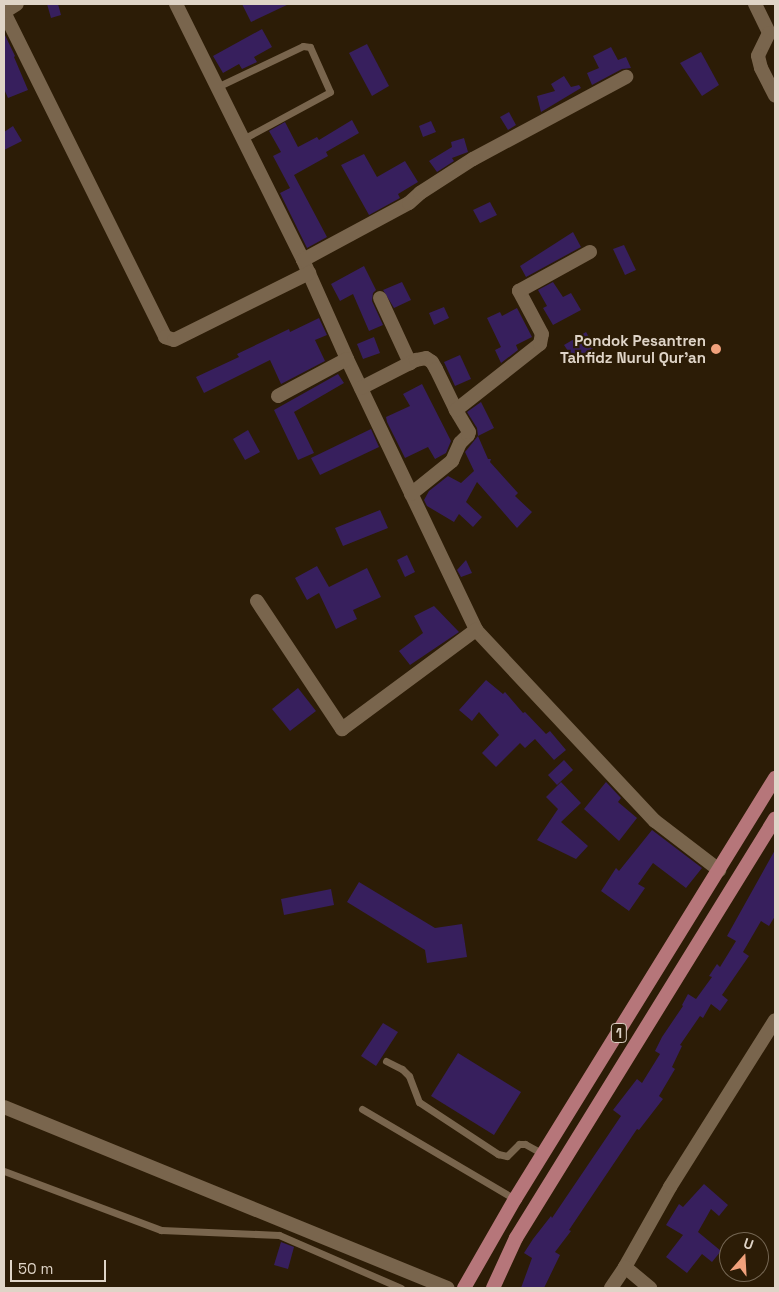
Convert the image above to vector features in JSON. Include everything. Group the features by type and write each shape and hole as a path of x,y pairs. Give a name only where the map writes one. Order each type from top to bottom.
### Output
{"highway":[{"name":"1","path":"464,1288 515,1199 775,778"},
{"name":"1","path":"493,1288 516,1238 775,818"}],"street":[{"path":"17,4 4,12 165,337 174,340 309,273"},
{"path":"176,4 303,260 361,388 476,630 655,821 719,870"},
{"path":"755,4 769,33 758,56 761,68 775,96"},
{"path":"303,260 410,203 420,193 473,159 626,77"},
{"path":"456,410 540,344 542,334 520,295 521,288 590,252"},
{"path":"380,298 410,363"},
{"path":"361,388 422,358 432,362 469,432 460,443 452,461 411,494"},
{"path":"278,396 348,360"},
{"path":"257,601 342,728 476,630"},
{"path":"612,1288 670,1187 775,1020"},
{"path":"4,1107 448,1288"},
{"path":"625,1267 650,1288"}],"lane":[{"path":"217,87 304,46 310,47 330,92 243,140"},
{"path":"386,1061 402,1069 409,1076 419,1102 498,1154 507,1156 519,1144 524,1144 543,1154"},
{"path":"362,1109 515,1199"},
{"path":"4,1171 161,1230 279,1235 401,1288"}],"building":[{"path":"47,4 58,4 61,15 51,18"},
{"path":"242,4 289,4 251,22"},
{"path":"262,29 272,47 254,57 257,62 242,69 239,64 223,73 213,56"},
{"path":"4,33 28,90 8,98 4,89"},
{"path":"367,44 389,86 372,96 349,53"},
{"path":"611,47 618,60 626,57 631,68 622,69 592,85 587,73 599,68 593,56"},
{"path":"701,52 719,85 702,96 680,63"},
{"path":"564,76 571,87 579,85 581,88 541,112 537,96 555,91 551,84"},
{"path":"509,112 516,125 508,130 500,117"},
{"path":"352,120 359,133 326,152 328,156 294,175 327,237 307,248 280,193 290,188 273,156 281,152 269,131 285,122 298,147 317,137 319,140"},
{"path":"431,121 436,132 423,137 419,126"},
{"path":"13,126 22,141 4,150 4,132"},
{"path":"464,138 468,152 452,158 454,161 437,172 429,161 452,147 451,142"},
{"path":"364,154 377,177 405,161 418,182 398,194 400,198 369,215 341,165"},
{"path":"490,202 497,215 480,223 473,210"},
{"path":"573,232 581,247 526,277 520,266"},
{"path":"624,245 636,270 625,275 613,249"},
{"path":"364,266 376,290 373,293 372,301 383,325 369,331 353,294 340,301 331,284"},
{"path":"402,282 411,300 394,308 383,290"},
{"path":"553,282 563,297 571,293 581,310 553,325 543,308 547,306 538,290"},
{"path":"444,307 449,318 434,325 429,313"},
{"path":"517,308 532,337 516,345 518,350 501,363 495,350 501,347 487,318 500,312 502,316"},
{"path":"319,318 327,335 315,340 325,361 281,384 270,360 204,393 196,377 239,357 237,354 289,329 290,332"},
{"path":"586,332 595,347 574,360 564,345"},
{"path":"374,337 380,353 363,359 357,344"},
{"path":"460,355 471,379 455,386 444,362"},
{"path":"338,374 344,383 294,412 314,453 298,460 274,410"},
{"path":"422,384 451,441 446,453 435,459 428,447 405,458 386,417 410,406 403,394"},
{"path":"481,402 494,428 478,436 477,428 467,412"},
{"path":"371,429 379,447 320,475 311,458"},
{"path":"248,430 260,452 245,460 233,439"},
{"path":"478,436 488,459 491,459 490,462 518,493 515,496 532,512 517,528 477,482 466,502 482,517 473,527 459,514 454,522 427,506 424,500 429,491 448,476 461,483 474,471 465,452"},
{"path":"380,510 388,528 343,546 335,528"},
{"path":"407,555 415,572 405,577 397,560"},
{"path":"466,560 472,573 461,577 457,570"},
{"path":"317,566 329,587 367,568 381,597 353,610 357,619 336,629 319,593 307,600 295,578"},
{"path":"434,606 459,632 410,665 399,651 423,633 414,616"},
{"path":"486,680 503,694 505,692 523,713 525,712 546,734 550,731 566,750 554,760 535,739 525,748 520,743 496,767 482,753 499,735 479,712 472,721 459,710"},
{"path":"298,688 316,711 290,731 272,709"},
{"path":"564,760 573,770 557,785 548,775"},
{"path":"561,782 581,803 561,822 588,846 576,859 537,840 558,809 546,797"},
{"path":"606,782 621,798 618,802 637,818 619,841 584,809"},
{"path":"652,830 702,868 686,888 653,863 638,884 645,888 629,911 601,891 616,868 619,871"},
{"path":"775,850 775,916 769,926 761,921 743,952 749,956 722,995 728,1000 720,1011 711,1004 703,1018 700,1016 680,1045 682,1046 672,1067 675,1069 659,1096 663,1099 639,1130 637,1129 569,1230 571,1231 555,1252 560,1255 544,1288 521,1288 532,1258 524,1253 551,1216 552,1218 621,1116 613,1110 637,1079 642,1083 660,1054 655,1051 662,1037 683,1006 688,994 696,999 712,977 709,976 717,964 720,967 736,941 727,936"},
{"path":"359,882 435,928 462,924 467,957 427,963 425,950 347,902"},
{"path":"331,889 334,905 284,915 281,899"},
{"path":"383,1023 398,1032 376,1066 361,1056"},
{"path":"458,1053 521,1092 494,1135 431,1096"},
{"path":"704,1184 728,1205 719,1216 711,1209 698,1232 719,1249 719,1253 712,1262 702,1254 687,1273 666,1257 683,1235 666,1225 679,1204 683,1207"},
{"path":"281,1242 294,1247 288,1269 274,1265"}],"place":[{"name":"Pondok Pesantren Tahfidz Nurul Qur'an","path":"716,349"}]}
